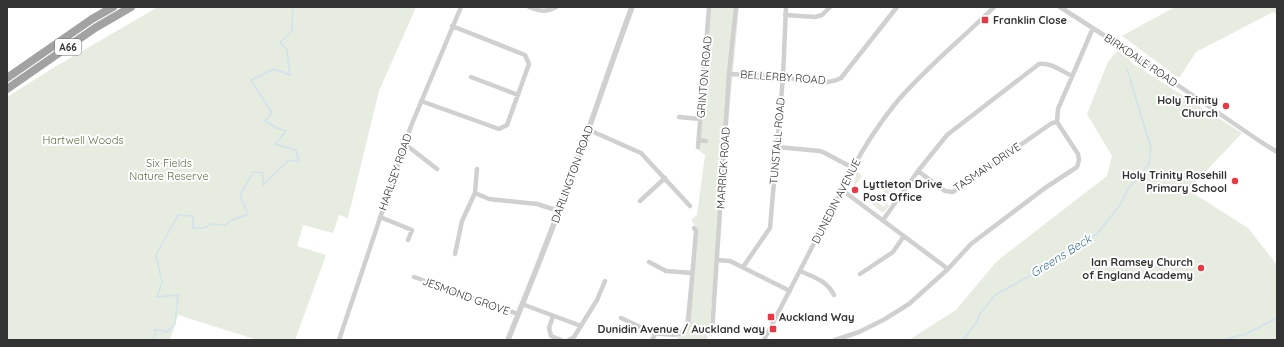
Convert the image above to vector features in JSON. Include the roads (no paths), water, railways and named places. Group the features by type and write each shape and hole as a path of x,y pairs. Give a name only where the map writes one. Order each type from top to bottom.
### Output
{"highway":[{"name":"A66","path":"7,78 92,19 113,7"},
{"name":"A66","path":"7,89 95,28 131,7"}],"street":[{"name":"HARLSEY ROAD","path":"339,340 405,144 421,101 461,7"},
{"path":"529,7 542,12 556,7"},
{"name":"DARLINGTON ROAD","path":"508,340 559,211 612,59 632,7"},
{"name":"GRINTON ROAD","path":"698,146 709,7"},
{"name":"MARRICK ROAD","path":"711,329 729,74 736,7"},
{"name":"TUNSTALL ROAD","path":"743,267 770,228 783,77 786,7"},
{"path":"785,15 815,17 822,15 830,7"},
{"name":"BELLERBY ROAD","path":"729,74 783,77 803,81 836,80 841,78 897,7"},
{"name":"DUNEDIN AVENUE","path":"764,340 853,168 874,132 911,87 994,7"},
{"name":"BIRKDALE ROAD","path":"1060,7 1068,9 1093,28 1277,152"},
{"path":"421,101 499,130 507,125 529,64 525,55 452,26"},
{"path":"835,340 859,332 885,319 909,304 948,269 971,244 1045,188 1077,167 1079,160 1078,154 1057,122 1058,109 1093,28"},
{"path":"882,220 947,135 1039,64 1049,64 1072,76"},
{"path":"471,76 518,95"},
{"path":"679,118 700,119"},
{"name":"TASMAN DRIVE","path":"918,172 945,191 953,192 1052,123 1057,122"},
{"path":"588,130 641,153 690,206"},
{"path":"699,140 706,141"},
{"path":"405,144 437,169"},
{"path":"777,147 820,151 853,168"},
{"path":"455,254 462,221 474,193 477,169"},
{"path":"640,201 665,178"},
{"path":"842,190 948,269"},
{"path":"474,193 489,199 537,204 559,211"},
{"path":"380,218 412,230 408,240"},
{"path":"622,318 655,334 675,335 684,332 688,325 696,231 694,228"},
{"path":"860,274 893,252 904,236"},
{"path":"717,260 730,261 790,291"},
{"path":"649,262 666,271 692,273"},
{"path":"800,271 824,283 830,288 834,295"},
{"name":"JESMOND GROVE","path":"414,277 518,314"},
{"path":"568,340 574,337 581,326 597,300 605,281"},
{"path":"522,304 581,326"},
{"path":"553,316 549,328 551,336 561,340"},
{"path":"652,340 655,334"}],"waterway":[{"path":"154,340 155,329 167,332 175,324 178,295 157,297 162,282 156,255 178,215 193,216 193,228 205,228 211,224 225,225 232,220 248,214 240,196 253,172 263,173 263,185 289,160 299,162 296,150 275,144 286,131 265,121 272,113 251,80 274,69 290,75 287,50 280,42 292,31 293,7"},
{"name":"Greens Beck","path":"963,340 977,322 979,315 995,295 1044,268 1098,233 1120,205 1129,187 1138,179 1138,177 1149,165 1151,148 1127,69"},
{"path":"1223,340 1246,334 1277,318"}],"place":[{"name":"Franklin Close","path":"985,20"},
{"name":"Holy Trinity Church","path":"1226,106"},
{"name":"Holy Trinity Rosehill Primary School","path":"1235,181"},
{"name":"Lyttleton Drive Post Office","path":"855,190"},
{"name":"Ian Ramsey Church of England Academy","path":"1201,268"},
{"name":"Auckland Way","path":"771,317"},
{"name":"Dunidin Avenue / Auckland way","path":"773,329"}],"park label":[{"name":"Hartwell Woods","path":"83,140"},
{"name":"Six Fields Nature Reserve","path":"169,169"}]}
